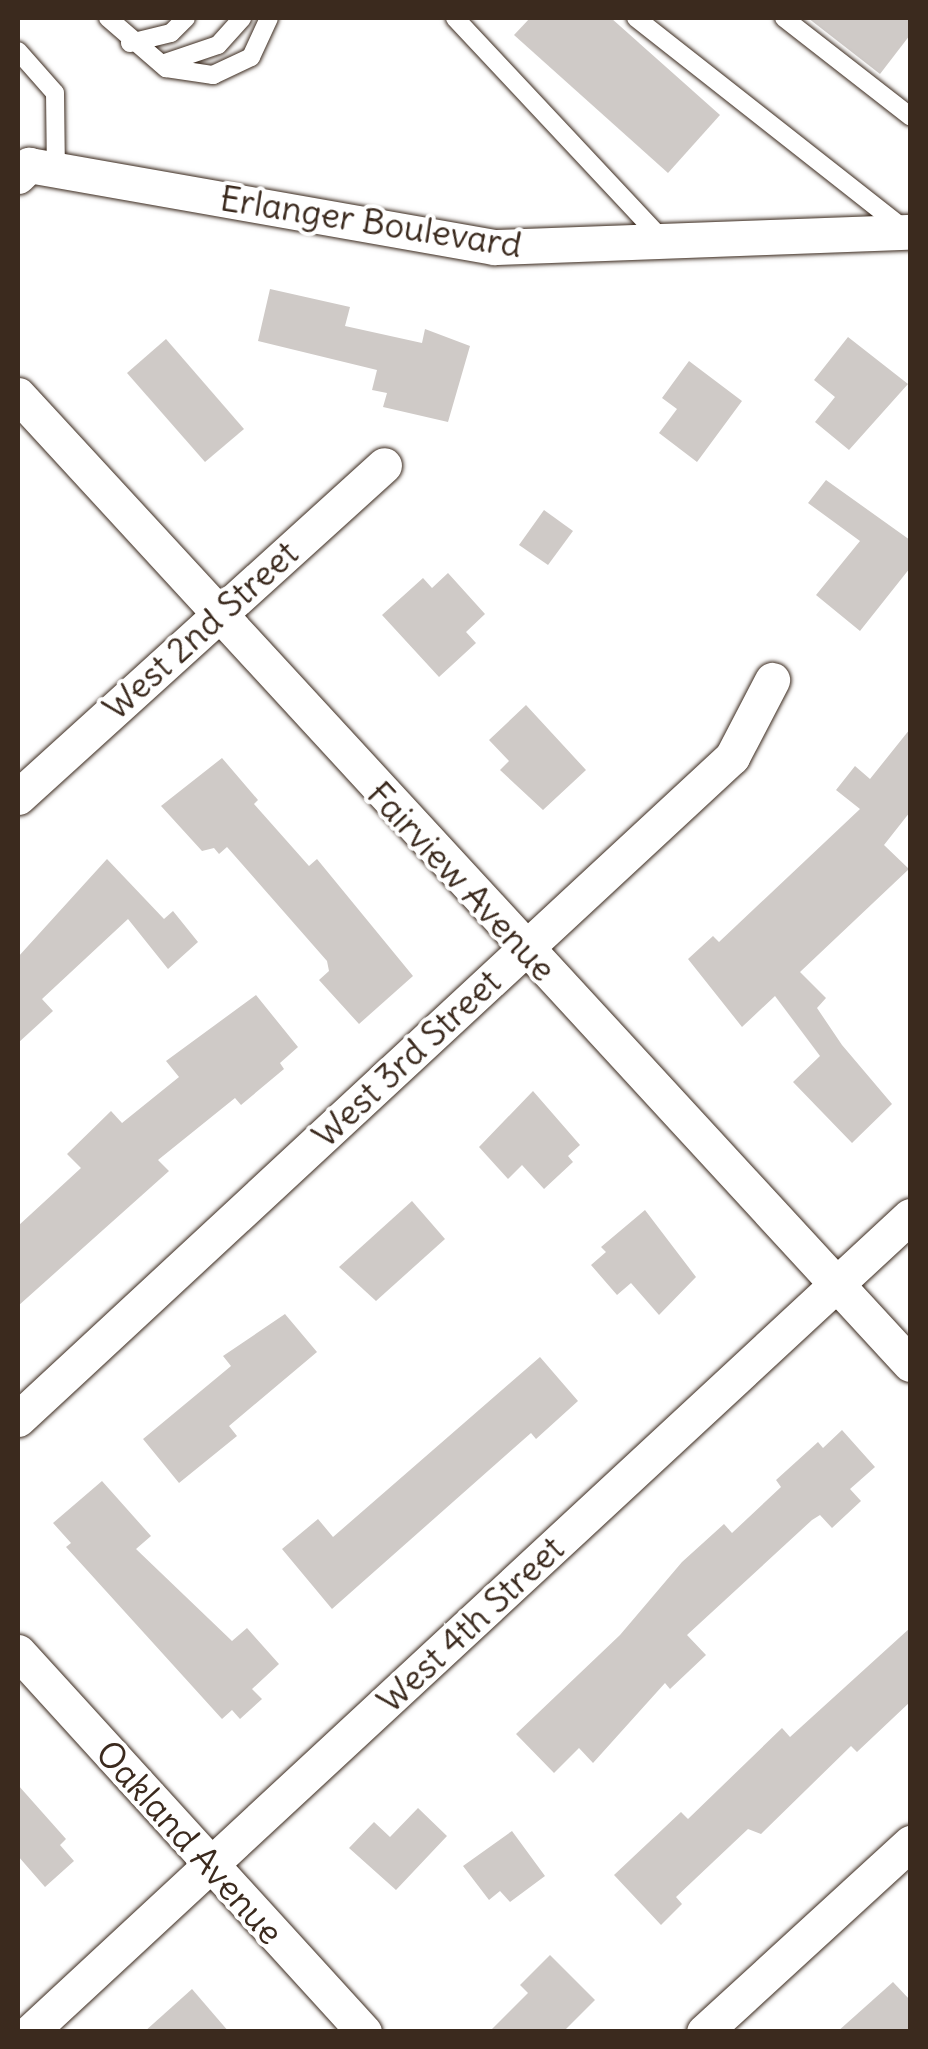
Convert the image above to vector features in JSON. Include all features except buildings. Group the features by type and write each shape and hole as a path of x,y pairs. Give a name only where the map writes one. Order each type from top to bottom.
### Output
{"street":[{"name":"Erlanger Boulevard","path":"18,176 30,165 494,247 909,232"},
{"name":"Fairview Avenue","path":"18,395 215,614 910,1364"},
{"name":"West 2nd Street","path":"18,796 384,465"},
{"name":"West 3rd Street","path":"18,1419 732,757 772,680"},
{"name":"West 4th Street","path":"30,2032 910,1216"},
{"name":"Oakland Avenue","path":"18,1652 364,2032"},
{"path":"704,2032 910,1843"}],"lane":[{"path":"108,18 130,42 162,64 213,74 252,57 269,18"},
{"path":"130,42 171,33 186,18"},
{"path":"162,64 218,45 242,18"},
{"path":"456,18 666,243"},
{"path":"636,18 909,232"},
{"path":"784,18 910,116"},
{"path":"18,51 55,93 56,170"}]}
